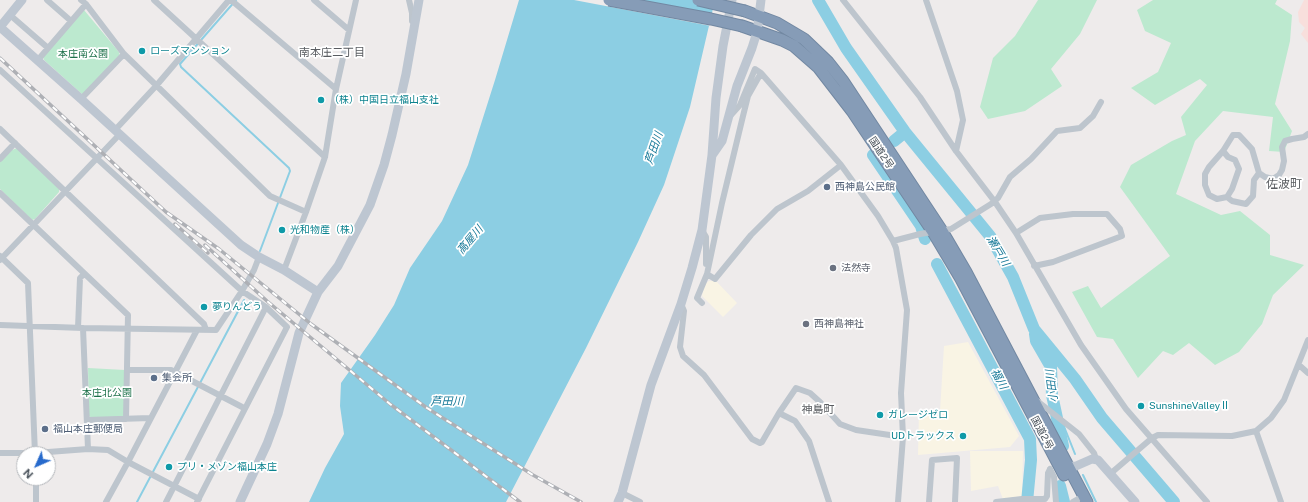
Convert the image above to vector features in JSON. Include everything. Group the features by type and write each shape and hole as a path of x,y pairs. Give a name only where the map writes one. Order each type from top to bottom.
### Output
{"highway":[{"name":"国道2号","path":"609,0 742,26 782,40 794,46 818,67 852,111 935,232 970,279 1033,397 1060,468"},
{"name":"国道2号","path":"698,0 745,11 777,23 792,31 817,50 843,81 883,140 961,279 1060,468 1080,500"}],"street":[{"path":"22,0 0,27 241,245 318,292"},
{"path":"47,0 71,21"},
{"path":"154,0 325,157"},
{"path":"314,0 350,30"},
{"path":"284,270 325,157 336,89 356,0"},
{"path":"409,0 412,13 412,40"},
{"path":"240,502 270,438 278,414 299,332 318,292 338,266 370,205 392,135 419,0"},
{"path":"618,502 622,493 651,385 692,268 702,230 712,155 716,98 723,46 732,0"},
{"path":"712,155 722,141 737,86 757,32 761,0"},
{"path":"843,0 920,97 956,151 1016,233 1081,345 1126,409 1185,478 1208,502"},
{"path":"926,0 955,84 963,120 956,151"},
{"path":"35,446 28,283 1,258 66,192 156,86 198,41 232,1 336,89"},
{"path":"37,61 71,21 83,2 124,54 270,196 306,212"},
{"path":"10,15 48,48"},
{"path":"81,99 124,54"},
{"path":"727,119 740,105 755,69 761,73 841,165 878,216 893,241 896,248 908,310 900,393 903,437 898,502"},
{"path":"0,70 242,291 266,307 286,327 198,501 108,450 88,449 56,452"},
{"path":"702,303 697,298 707,274 742,116 748,96 761,73"},
{"path":"893,241 935,232 993,203 1010,177 1031,159 1057,131 1080,128 1093,116 1101,102"},
{"path":"0,129 204,324 206,330"},
{"path":"1223,151 1228,157 1235,160 1238,169 1232,189 1227,197 1217,199 1209,195 1205,185 1204,174 1223,151 1233,135 1239,135 1252,149 1259,173 1273,180 1280,175 1284,161 1282,150 1285,141 1292,138 1304,137 1308,134"},
{"path":"0,159 15,143"},
{"path":"707,274 715,279 751,235 777,209 808,191 841,165"},
{"path":"1227,197 1232,201 1246,204 1253,196 1254,180 1259,173"},
{"path":"0,193 128,315 126,419"},
{"path":"1016,233 1040,218 1073,214 1107,214 1120,229 1122,236 1052,262 1034,266"},
{"path":"702,230 706,237 707,274"},
{"path":"0,325 216,330 242,291 259,257"},
{"path":"84,274 80,278 81,328 88,449"},
{"path":"680,304 684,311 680,347 683,356 704,375 752,439 760,443 762,442 796,388 810,393 840,424 856,430 903,437"},
{"path":"166,502 266,307"},
{"path":"106,502 197,330"},
{"path":"1113,472 1151,439 1158,435 1232,436 1256,431 1271,418 1284,400 1308,340"},
{"path":"1299,365 1308,374"},
{"path":"128,370 171,370 244,408"},
{"path":"1033,397 1079,434 1094,453 1096,459 1113,472 1135,502"},
{"path":"779,413 795,421 809,441 830,502"},
{"path":"87,420 150,418"},
{"path":"1256,431 1281,502"},
{"path":"0,453 16,453"},
{"path":"929,502 932,460 956,458 955,502"},
{"path":"996,502 1035,498 1045,499 1047,496 1048,473 1060,468 1076,466 1092,459 1096,459"},
{"path":"1056,502 1054,477 1060,468"},
{"path":"36,486 36,502"},
{"path":"622,493 640,502"}],"shaded area":[{"path":"1304,0 1308,0 1308,43 1301,34 1305,28 1299,22 1298,12"},
{"path":"709,281 716,281 737,303 723,317 702,296 705,284"},
{"path":"968,342 1019,436 1010,447 918,455 919,411 940,411 944,346"},
{"path":"970,451 1023,451 1022,496 1003,499 998,486 971,491"}],"green space":[{"path":"1038,0 1097,0 1080,34 1051,69 1062,86 1025,111 988,119 980,107 993,58 1015,36"},
{"path":"1153,0 1277,0 1275,4 1292,15 1290,41 1275,104 1292,131 1284,152 1269,151 1273,117 1223,111 1195,141 1176,194 1221,215 1240,211 1270,235 1270,255 1304,265 1273,295 1262,324 1239,352 1215,365 1189,343 1173,355 1163,351 1138,378 1113,339 1097,337 1072,292 1088,286 1101,308 1170,256 1120,187 1131,165 1172,141 1186,135 1181,117 1207,85 1200,79 1155,105 1131,88 1158,72 1171,43 1145,31 1137,10"},
{"name":"本庄南公園","path":"84,10 119,52 120,57 83,95 44,60 43,57"},
{"path":"17,148 59,189 59,192 35,219 32,220 0,189 0,162 12,150"},
{"name":"本庄北公園","path":"88,368 125,370 125,417 92,418 89,416"}],"water":[{"name":"芦田川","path":"519,0 715,0 690,107 664,185 586,348 506,502 309,502 325,468 344,434 340,406 341,383 394,305 410,268 442,221 468,165"}],"pier":[{"path":"574,0 631,0 714,15 711,26"}],"waterway":[{"path":"236,0 180,64 181,67 289,168 290,171 260,251"},
{"name":"瀬戸川","path":"818,0 846,48 905,132 990,236 1013,277 1034,329 1075,379 1102,418 1174,502"},
{"name":"福川","path":"894,141 905,132"},
{"name":"福川","path":"876,153 873,155 921,226 925,239"},
{"name":"福川","path":"937,264 1030,439 1031,460 1027,502"},
{"path":"137,502 244,300"},
{"name":"小田川","path":"1035,334 1036,341 1051,367 1052,395 1063,446"},
{"name":"小田川","path":"1053,400 1060,416"},
{"path":"1063,424 1075,454"},
{"path":"1083,475 1096,502"},
{"name":"小田川","path":"1060,486 1064,502"}],"railway":[{"path":"0,58 166,212 219,249 311,324 427,408 533,475 581,502"},
{"path":"175,224 208,253"},
{"path":"205,245 267,301 390,404 520,502"}],"place":[{"name":"ローズマンション","path":"142,51"},
{"name":"（株）中国日立福山支社","path":"321,100"},
{"name":"西神島公民館","path":"827,187"},
{"name":"光和物産（株）","path":"282,230"},
{"name":"法然寺","path":"833,268"},
{"name":"夢りんどう","path":"204,307"},
{"name":"西神島神社","path":"806,324"},
{"name":"集会所","path":"154,378"},
{"name":"SunshineValleyⅡ","path":"1141,406"},
{"name":"ガレージゼロ","path":"880,415"},
{"name":"福山本庄郵便局","path":"45,429"},
{"name":"UDトラックス","path":"963,436"},
{"name":"プリ・メゾン福山本庄","path":"169,467"}],"district":[{"name":"南本庄二丁目","path":"332,53"},
{"name":"佐波町","path":"1284,184"},
{"name":"神島町","path":"818,410"}],"water label":[{"name":"高屋川","path":"470,240"}]}
